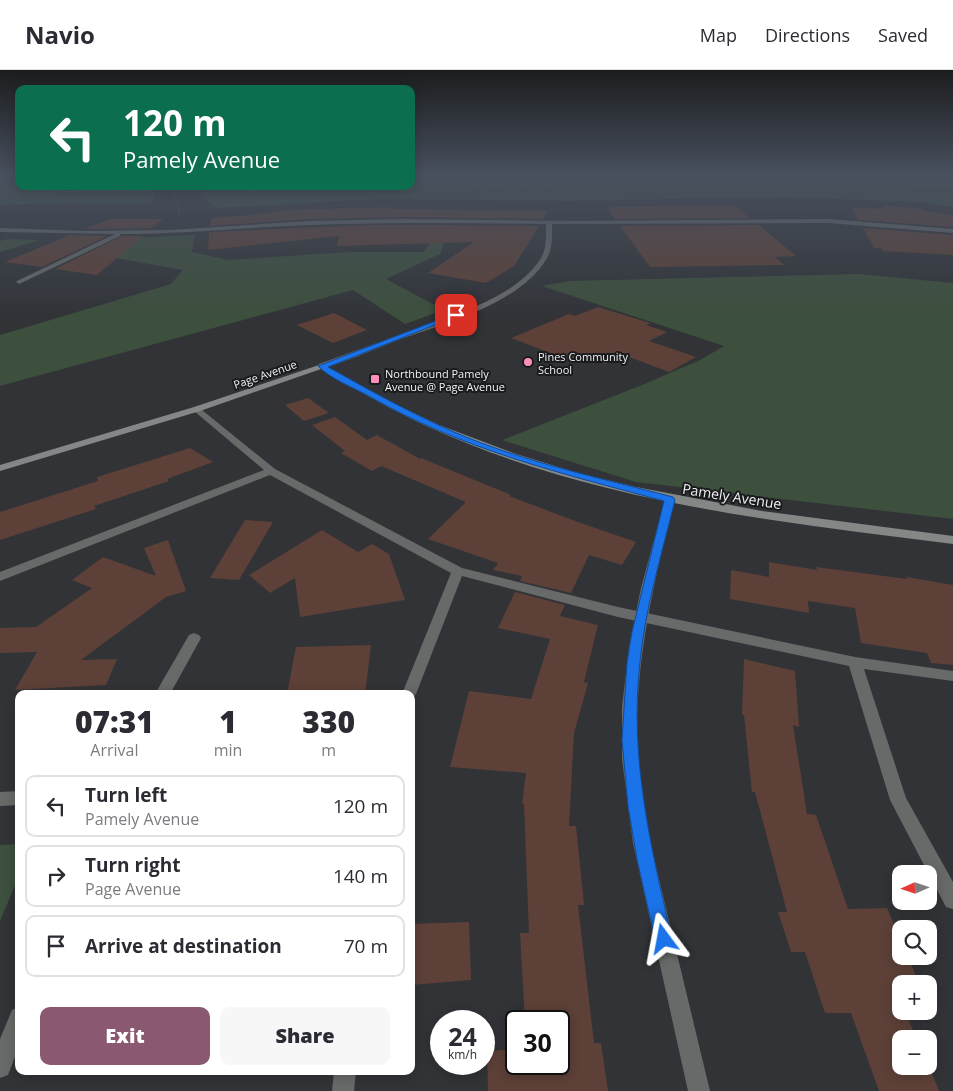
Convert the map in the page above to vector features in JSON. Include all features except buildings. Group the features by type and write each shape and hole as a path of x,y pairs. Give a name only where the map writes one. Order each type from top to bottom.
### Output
{"street":[{"path":"0,230 122,233 170,232 347,222"},
{"path":"420,222 738,222"},
{"path":"836,222 953,231"},
{"name":"Page Avenue","path":"0,468 197,409 322,366 469,310 518,285 531,274 545,256 548,245 549,223"},
{"path":"20,282 122,233"},
{"name":"Pamely Avenue","path":"322,366 398,409 452,434 520,459 670,500 828,525 953,540"},
{"path":"197,409 271,471 458,571 641,617 855,662 953,676"},
{"path":"0,577 271,471"},
{"path":"670,500 641,617 633,663 629,740 636,806 645,859 699,1091"},
{"path":"411,690 458,571"},
{"path":"164,690 194,638"},
{"path":"855,662 898,800 953,900"},
{"path":"0,799 15,798"},
{"path":"0,1067 15,1028"},
{"path":"343,1091 345,1075"}],"path":[{"path":"170,232 175,222"}],"green space":[{"path":"441,225 451,225 440,254 386,279 444,310 405,324 353,290 0,386 0,335 171,284 183,270 93,254 128,238 195,235 192,252 228,260 350,252 424,252"},
{"path":"8,239 39,240 0,252 0,241"},
{"path":"859,274 953,283 953,519 636,482 502,440 642,385 700,360 724,346 542,286 569,281"},
{"path":"15,844 15,885 0,921 0,845"}],"place":[{"name":"Pines Community School","path":"528,362"},
{"name":"Northbound Pamely Avenue @ Page Avenue","path":"375,379"}],"route":[{"path":"456,315 322,366 398,409 452,434 520,459 670,500 638,632 633,663 629,740 636,806 645,859 664,939"}]}
